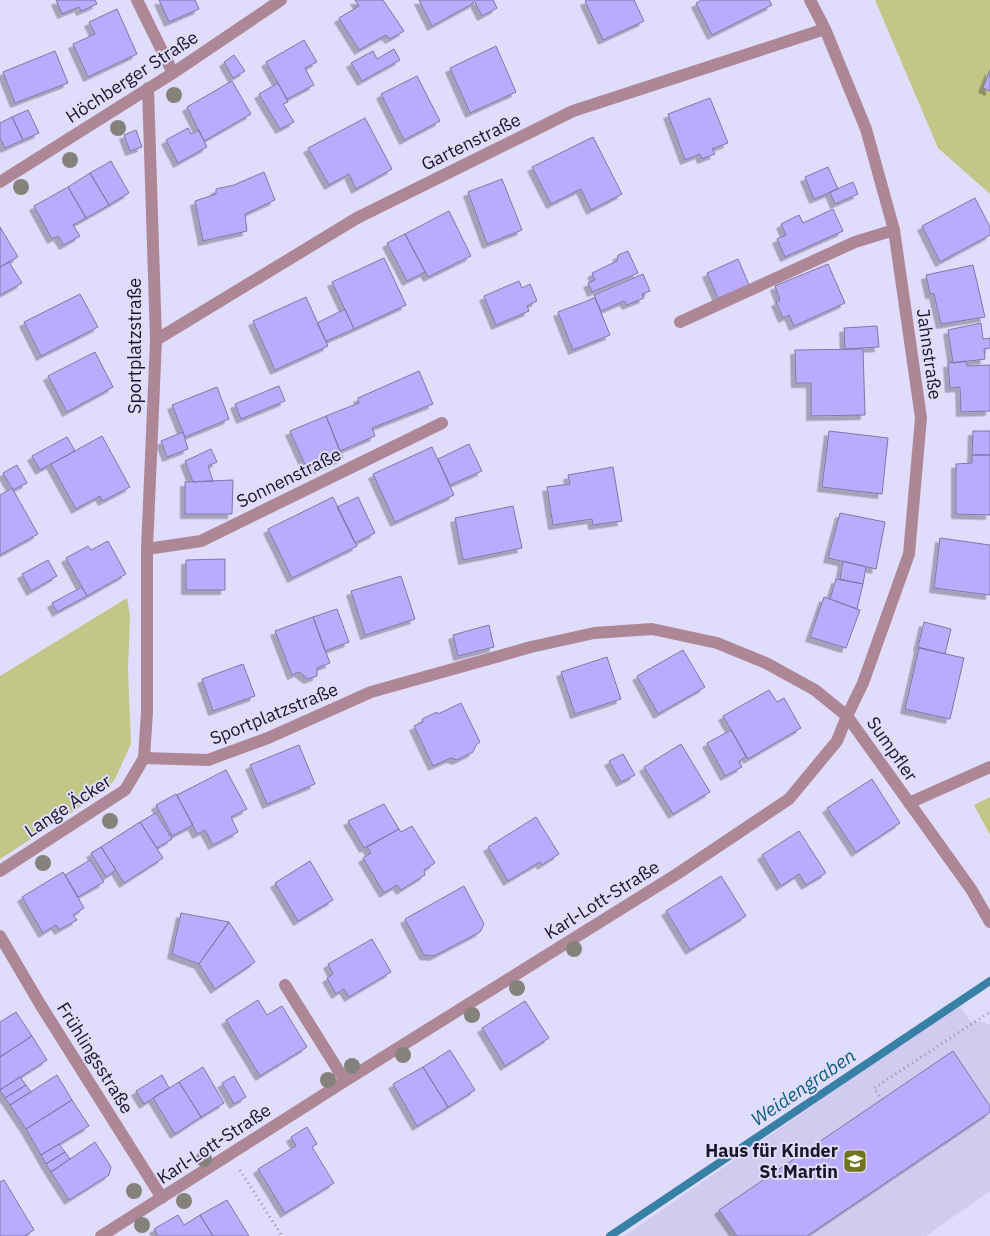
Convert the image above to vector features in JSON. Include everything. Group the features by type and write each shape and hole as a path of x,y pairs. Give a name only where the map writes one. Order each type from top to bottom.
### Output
{"street":[{"path":"137,0 173,73"},
{"name":"Höchberger Straße","path":"0,182 173,73 281,0"},
{"name":"Jahnstraße","path":"810,0 825,28 866,128 894,230 921,418 909,554 863,683 847,716"},
{"name":"Gartenstraße","path":"156,340 357,218 573,112 825,28"},
{"name":"Sportplatzstraße","path":"148,88 156,340 148,549 147,712 144,758 208,760 268,738 371,692 531,647 594,633 652,630 718,643 766,663 816,690 847,716"},
{"path":"680,322 855,242 894,230"},
{"name":"Sonnenstraße","path":"148,549 201,541 442,423"},
{"name":"Sumpfler","path":"847,716 971,889 990,922"},
{"name":"Karl-Lott-Straße","path":"101,1236 677,874 789,799 837,742 847,716"},
{"name":"Lange Äcker","path":"0,871 125,790 144,758"},
{"name":"Sumpfler","path":"909,803 990,766"},
{"name":"Frühlingsstraße","path":"0,936 40,1004 162,1198"},
{"path":"285,985 345,1081"}],"path":[{"path":"882,1100 874,1088 990,1012"},
{"path":"230,1155 282,1236"}],"shaded area":[{"path":"959,1005 970,1021 983,1022 990,1025 990,1191 926,1236 624,1236"}],"green space":[{"path":"875,0 990,0 990,194 938,148"},
{"path":"127,598 130,616 128,670 131,744 115,779 105,791 0,859 0,676"},
{"path":"990,797 990,835 974,805"}],"building":[{"path":"56,0 95,0 97,4 81,11 79,7 62,14"},
{"path":"159,0 195,0 199,9 169,22"},
{"path":"355,0 383,0 404,31 390,39 386,35 359,50 339,18 359,6"},
{"path":"419,0 472,0 474,3 432,26"},
{"path":"474,0 493,0 497,8 482,16"},
{"path":"634,0 644,21 603,40 585,1"},
{"path":"702,0 769,0 772,5 712,35 696,3"},
{"path":"117,9 137,54 88,77 73,44 95,34 89,22"},
{"path":"304,40 317,62 305,68 314,85 287,99 266,62"},
{"path":"496,46 516,92 470,113 450,68"},
{"path":"394,49 400,60 362,81 351,63 373,51 377,59"},
{"path":"55,51 68,83 15,103 3,72"},
{"path":"234,55 245,71 233,78 224,62"},
{"path":"990,70 990,91 983,88"},
{"path":"417,76 440,121 404,140 381,94"},
{"path":"232,81 251,114 204,141 187,107"},
{"path":"278,83 288,102 283,104 294,122 280,129 259,94"},
{"path":"710,98 728,143 712,149 715,154 702,159 700,154 685,160 668,114"},
{"path":"28,110 39,133 23,140 12,117"},
{"path":"12,117 23,140 5,148 0,138 0,123"},
{"path":"365,118 392,169 356,189 349,174 329,185 308,148"},
{"path":"188,128 191,134 199,130 207,147 178,163 166,140"},
{"path":"136,130 142,147 130,151 124,135"},
{"path":"593,137 622,194 591,210 581,189 551,204 532,167"},
{"path":"111,161 129,193 109,205 90,173"},
{"path":"828,167 838,189 814,199 805,177"},
{"path":"264,172 275,200 245,214 247,231 203,241 195,201 216,194 216,189 234,185"},
{"path":"90,173 109,205 86,218 68,187"},
{"path":"502,179 522,230 487,244 468,192"},
{"path":"853,182 858,194 835,204 830,192"},
{"path":"68,187 86,218 73,225 80,236 64,245 58,236 52,239 34,206"},
{"path":"975,198 990,227 990,235 940,262 922,226"},
{"path":"833,209 843,231 785,257 777,239 786,235 781,224 799,215 803,223"},
{"path":"449,211 471,256 428,277 405,234"},
{"path":"0,227 18,257 0,267"},
{"path":"405,234 425,272 407,281 387,243"},
{"path":"628,251 638,273 592,292 588,283 595,280 592,273 617,261 618,255"},
{"path":"384,258 406,305 354,329 332,282"},
{"path":"738,259 749,285 718,298 707,273"},
{"path":"9,262 22,283 0,295 0,267"},
{"path":"828,264 845,303 794,326 789,315 783,318 776,302 780,300 775,286"},
{"path":"973,265 985,317 941,324 934,294 930,294 926,275"},
{"path":"643,274 650,291 642,294 644,298 627,305 624,301 601,311 594,295"},
{"path":"519,281 522,288 530,284 537,301 527,306 529,311 496,325 484,296"},
{"path":"80,294 98,327 41,356 24,322"},
{"path":"306,297 328,346 275,370 253,321"},
{"path":"595,298 610,335 573,350 558,312"},
{"path":"345,309 354,329 326,341 317,323"},
{"path":"981,323 983,339 990,338 990,348 984,349 985,359 953,363 948,330"},
{"path":"877,326 879,347 845,349 844,328"},
{"path":"863,349 865,415 811,416 811,383 796,383 795,350"},
{"path":"95,352 113,387 67,412 48,376"},
{"path":"966,361 967,366 990,365 990,411 961,412 960,387 950,388 948,363"},
{"path":"419,371 433,404 372,428 375,436 340,451 326,416 359,403 358,398"},
{"path":"279,386 285,401 241,419 235,404"},
{"path":"217,387 229,419 185,437 172,405"},
{"path":"326,416 343,458 309,473 290,431"},
{"path":"829,431 888,438 882,494 822,487"},
{"path":"973,431 990,431 990,455 972,455"},
{"path":"183,432 188,449 167,457 161,441"},
{"path":"102,436 130,487 103,501 100,496 76,509 51,464"},
{"path":"67,437 75,451 40,470 32,456"},
{"path":"469,444 482,471 450,485 438,459"},
{"path":"432,447 454,495 395,522 373,474"},
{"path":"211,449 217,462 208,466 213,481 193,482 185,461"},
{"path":"972,455 990,455 990,515 956,514 956,464 972,463"},
{"path":"17,465 27,483 13,490 3,473"},
{"path":"613,467 622,521 593,525 592,519 553,525 547,487 570,484 568,475"},
{"path":"233,480 232,514 185,514 185,482"},
{"path":"12,488 38,534 0,555 0,495"},
{"path":"333,497 357,546 292,578 268,529"},
{"path":"358,497 375,533 355,543 337,507"},
{"path":"513,506 522,548 463,560 455,518"},
{"path":"840,513 885,522 876,569 828,558"},
{"path":"940,538 990,545 990,595 934,588"},
{"path":"108,541 126,574 87,596 66,558 88,546 91,550"},
{"path":"225,559 225,590 186,590 186,560"},
{"path":"48,560 57,576 31,591 22,574"},
{"path":"843,561 866,567 863,584 840,579"},
{"path":"401,576 415,619 365,635 351,591"},
{"path":"836,579 863,584 857,609 830,599"},
{"path":"82,587 87,596 57,612 52,603"},
{"path":"824,597 860,610 846,648 810,637"},
{"path":"337,609 349,642 325,651 313,617"},
{"path":"313,617 330,663 317,668 317,676 308,679 299,672 292,675 275,631"},
{"path":"924,622 951,629 945,654 918,647"},
{"path":"489,625 494,647 458,656 453,635"},
{"path":"919,648 964,658 950,719 905,709"},
{"path":"683,650 705,687 658,714 637,676"},
{"path":"607,657 621,699 575,714 561,672"},
{"path":"243,664 255,696 213,711 202,679"},
{"path":"769,690 777,702 784,698 801,728 748,759 723,716"},
{"path":"461,703 480,742 476,745 473,752 457,760 451,758 433,766 414,726 423,722 422,719"},
{"path":"731,730 746,757 739,761 742,767 725,776 707,743"},
{"path":"681,744 710,792 673,814 644,767"},
{"path":"299,745 315,784 267,804 250,765"},
{"path":"623,754 635,775 621,782 609,761"},
{"path":"226,770 247,809 231,817 238,832 213,845 205,830 197,834 177,795"},
{"path":"872,779 900,823 856,852 827,808"},
{"path":"176,794 193,825 172,836 156,805"},
{"path":"384,804 399,829 364,848 348,821"},
{"path":"156,813 172,839 157,848 140,822"},
{"path":"536,817 559,854 542,865 540,862 508,881 488,847"},
{"path":"140,822 163,858 124,883 101,847"},
{"path":"412,826 435,863 424,870 425,875 401,890 397,885 384,893 363,858 371,853 367,847 399,829 401,832"},
{"path":"799,831 826,873 806,885 799,874 781,886 762,855"},
{"path":"101,847 116,870 106,877 91,853"},
{"path":"90,860 104,882 78,897 65,875"},
{"path":"310,861 333,900 298,921 275,883"},
{"path":"63,872 84,908 73,915 77,920 59,930 56,925 43,933 22,897"},
{"path":"721,876 746,916 690,950 666,911"},
{"path":"464,886 484,924 480,932 434,956 424,955 405,919"},
{"path":"181,913 229,922 199,964 172,954"},
{"path":"229,922 255,962 215,989 199,964"},
{"path":"372,939 391,972 349,997 344,989 336,994 327,978 333,974 328,964"},
{"path":"258,1000 267,1015 282,1006 307,1047 260,1076 226,1020"},
{"path":"525,1001 549,1038 505,1066 482,1028"},
{"path":"16,1012 32,1036 0,1057 0,1022"},
{"path":"32,1036 47,1060 0,1090 0,1057"},
{"path":"450,1050 475,1090 448,1107 423,1067"},
{"name":"Haus für Kinder St.Martin","path":"953,1051 990,1106 990,1112 807,1236 737,1236 719,1210"},
{"path":"203,1067 224,1103 201,1117 179,1082"},
{"path":"423,1067 448,1107 417,1126 393,1084"},
{"path":"57,1075 72,1100 26,1129 10,1105"},
{"path":"162,1075 169,1088 144,1104 136,1091"},
{"path":"234,1076 246,1097 234,1104 222,1083"},
{"path":"20,1077 26,1085 5,1098 0,1090"},
{"path":"179,1082 201,1117 175,1134 153,1098"},
{"path":"26,1085 31,1092 10,1105 5,1098"},
{"path":"72,1100 89,1126 41,1155 26,1129"},
{"path":"307,1127 317,1144 312,1147 334,1183 285,1213 258,1169 296,1146 291,1137"},
{"path":"95,1142 111,1167 109,1175 69,1200 51,1172"},
{"path":"59,1144 65,1152 46,1164 41,1155"},
{"path":"65,1152 70,1159 51,1172 46,1164"},
{"path":"4,1180 34,1230 24,1236 0,1236 0,1182"},
{"path":"227,1200 249,1236 213,1236 200,1215"},
{"path":"178,1215 184,1225 200,1215 213,1236 158,1236 154,1229"}],"waterway":[{"name":"Weidengraben","path":"610,1236 990,981"}],"place":[{"name":"Haus für Kinder St.Martin","path":"855,1161"}]}
